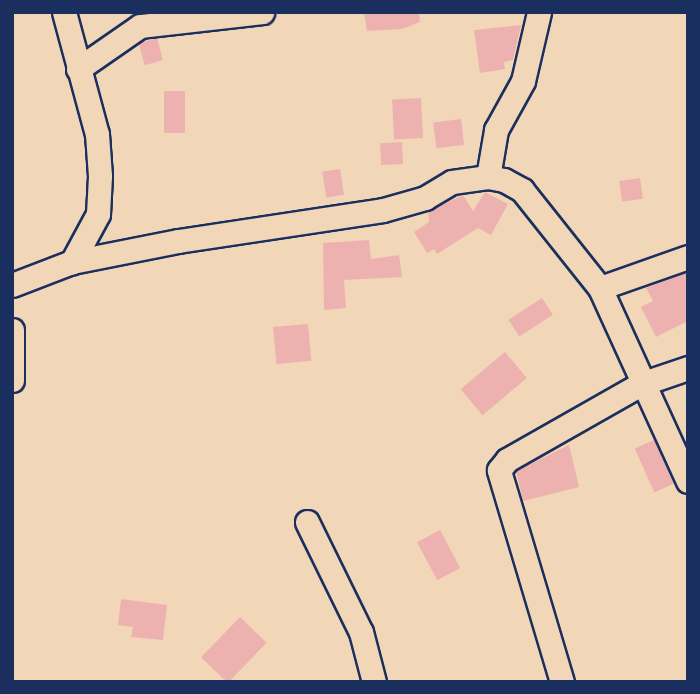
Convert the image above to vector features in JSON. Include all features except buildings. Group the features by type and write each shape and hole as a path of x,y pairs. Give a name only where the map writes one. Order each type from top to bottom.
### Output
{"street":[{"path":"64,12 97,134 100,196 88,239 72,262"},
{"path":"78,69 140,26 262,12"},
{"path":"488,177 496,130 523,81 539,12"},
{"path":"12,285 72,262 178,241 383,210 425,198 452,182 488,177 522,190 600,288 641,384 688,481"},
{"path":"600,288 688,257"},
{"path":"12,330 12,380"},
{"path":"562,682 499,470 507,460 641,384 688,368"},
{"path":"307,522 361,632 374,682"}]}
